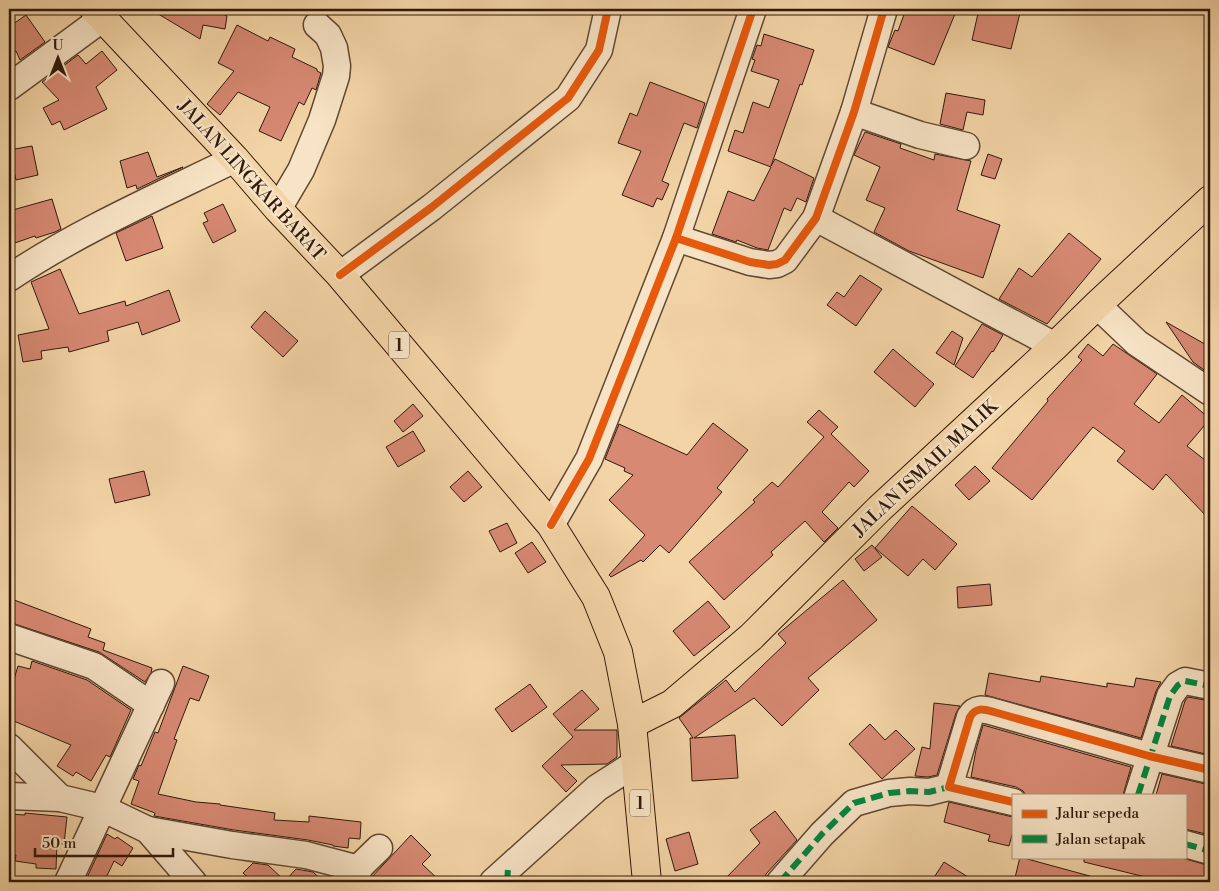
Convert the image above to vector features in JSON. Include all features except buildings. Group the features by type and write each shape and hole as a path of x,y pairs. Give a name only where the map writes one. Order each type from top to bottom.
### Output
{"main road":[{"name":"JALAN LINGKAR BARAT","path":"99,14 235,159 278,209 340,275 551,525 596,597 618,652 632,724 647,882"},
{"name":"JALAN ISMAIL MALIK","path":"632,724 672,704 751,638 879,509 1210,200"}],"street":[{"path":"340,275 432,207 568,98 599,50 608,9"},
{"path":"551,525 589,459 676,238 753,9"},
{"path":"676,238 750,262 769,266 785,260 816,218 854,112 884,9"},
{"path":"9,87 99,14"},
{"path":"278,209 301,170 322,120 336,76 337,66 334,48 328,35 317,25"},
{"path":"854,112 920,135 966,146"},
{"path":"9,278 35,261 119,216 235,159"},
{"path":"816,218 1055,346"},
{"path":"1097,305 1137,343 1210,392"},
{"path":"9,637 94,666 156,694 68,882"},
{"path":"1138,794 1170,696 1178,684 1185,681 1210,686"},
{"path":"949,788 970,717 976,710 980,709 1150,756 1210,770"},
{"path":"9,747 60,798"},
{"path":"503,878 597,788 636,763"},
{"path":"780,882 822,834 854,803 889,793 929,792 949,788 1012,802"},
{"path":"9,796 60,798 102,808 148,830 232,845 306,855 351,875 380,848"},
{"path":"148,830 183,878"},
{"path":"1186,844 1210,851"}],"marked path":[{"path":"1138,794 1170,696 1178,685 1185,681 1210,686"},
{"path":"780,882 822,834 854,803 889,793 929,792 949,787"},
{"path":"1186,844 1210,851"},
{"path":"507,882 508,869"}],"cycle path":[{"path":"340,275 432,207 568,98 599,50 608,9"},
{"path":"551,525 589,459 676,238 753,9"},
{"path":"676,238 750,262 769,265 785,260 816,218 854,112 884,9"},
{"path":"1012,802 949,787 970,717 977,710 990,711 1149,756 1210,770"}]}
